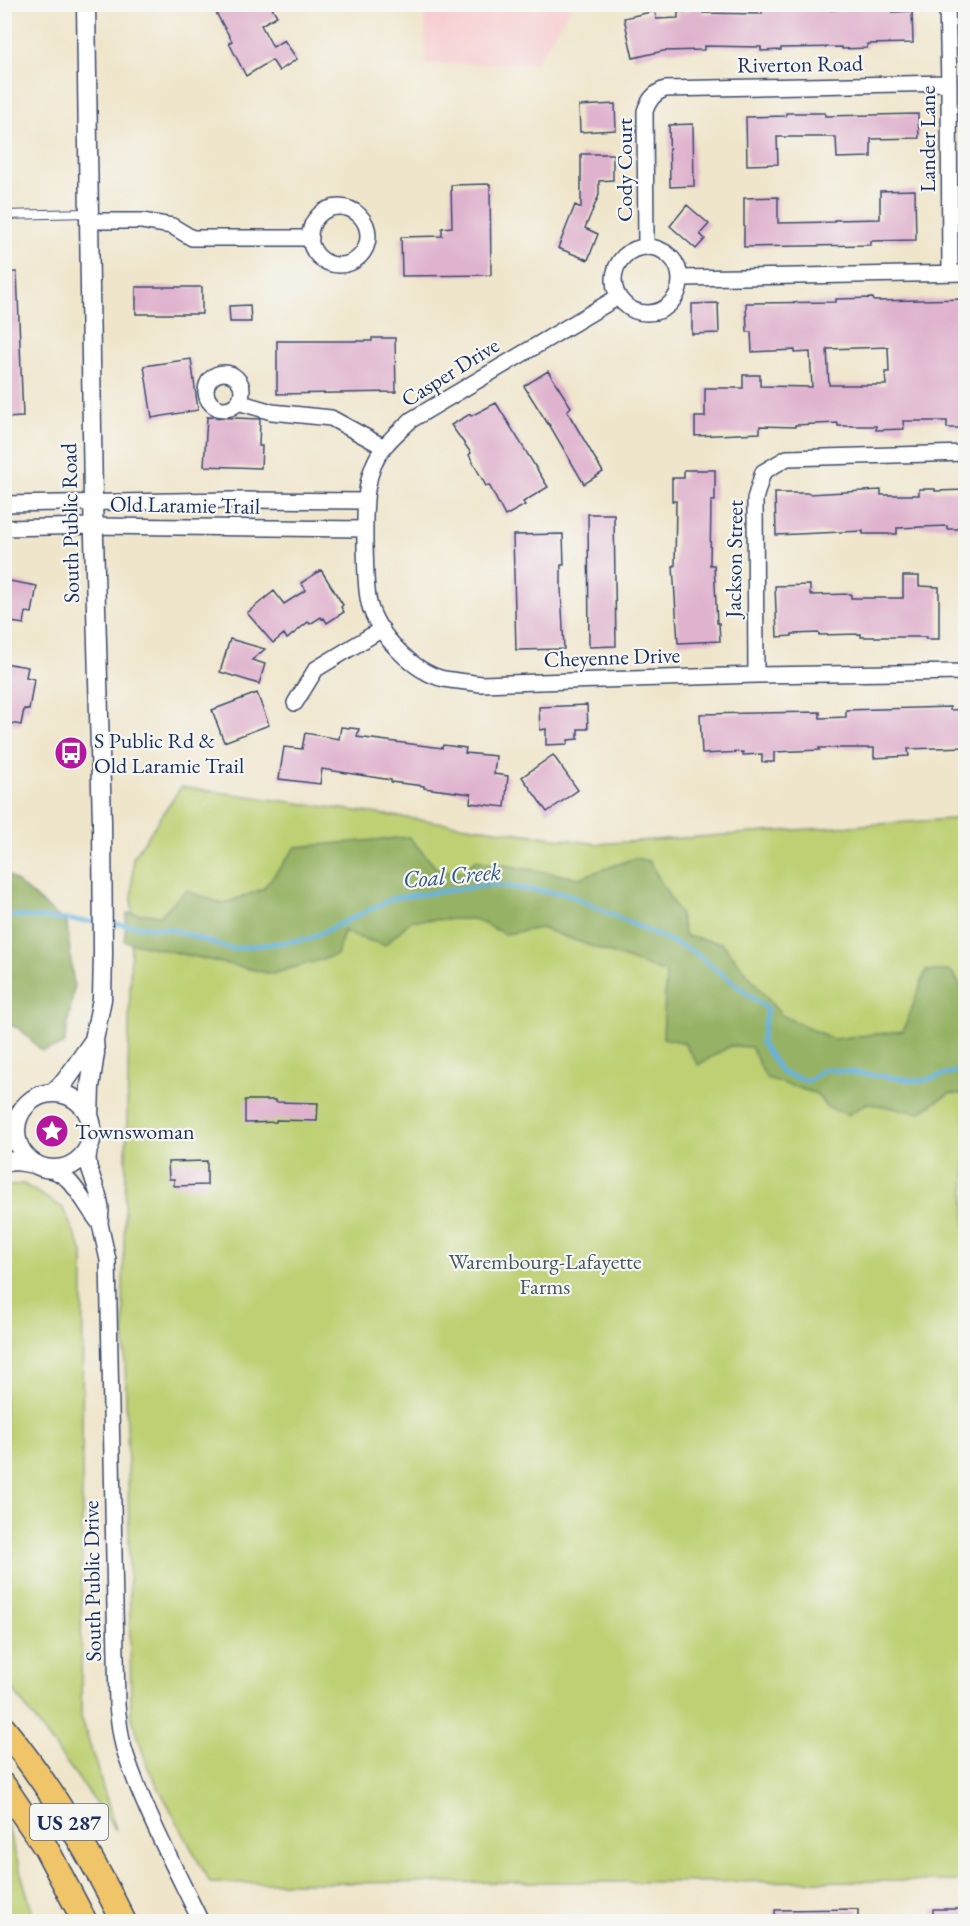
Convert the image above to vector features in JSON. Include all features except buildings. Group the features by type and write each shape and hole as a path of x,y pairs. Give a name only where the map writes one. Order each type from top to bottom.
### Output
{"main road":[{"name":"US 287","path":"4,1729 26,1755 63,1812 105,1884 124,1922"},
{"name":"US 287","path":"4,1786 46,1848 85,1922"}],"street":[{"name":"South Public Road","path":"86,4 93,526 103,954 102,999 94,1040 95,1053 89,1116"},
{"name":"Lander Lane","path":"947,4 958,273"},
{"name":"Riverton Road","path":"653,96 665,89 949,83"},
{"name":"Cody Court","path":"646,246 645,111 653,96"},
{"path":"89,217 172,226 192,238 311,238"},
{"path":"646,246 666,252 674,259 681,278 676,297 670,304 653,313 634,311 626,306 618,297 613,279 615,269 627,253 646,246"},
{"path":"681,278 958,273"},
{"name":"Casper Drive","path":"365,529 365,501 374,467 384,447 411,420 618,297"},
{"path":"238,402 272,412 331,418 384,447"},
{"name":"Jackson Street","path":"756,675 755,499 763,472 787,458 966,453"},
{"name":"Old Laramie Trail","path":"4,504 275,499 365,501"},
{"name":"Old Laramie Trail","path":"4,528 93,526 365,529"},
{"name":"Cheyenne Drive","path":"365,529 366,586 370,606 382,629 402,655 417,666 442,678 481,684 756,675 966,672"},
{"path":"295,703 316,669 382,629"},
{"name":"South Public Road","path":"53,1093 66,1080 94,1040"},
{"path":"4,1162 17,1161 43,1166 67,1167 75,1163 90,1145 93,1130 89,1116 81,1103 60,1093 38,1096 25,1106 10,1132 28,1159 43,1166 68,1180 89,1212 100,1224"},
{"name":"South Public Drive","path":"90,1145 88,1158 101,1209 100,1224 108,1260 117,1705 120,1732 125,1754 140,1792 201,1922"}],"lane":[{"path":"4,215 89,217"}],"shaded area":[{"path":"424,4 572,5 536,63 426,64"}],"green space":[{"name":"Warembourg-Lafayette Farms","path":"181,787 598,844 965,818 965,1881 210,1883 148,1768 131,1715 123,1287 133,858"},
{"path":"409,837 438,870 464,872 475,860 579,878 635,858 649,861 680,915 685,936 722,943 781,1015 833,1039 903,1031 926,971 951,971 965,992 965,1095 950,1093 919,1113 867,1103 848,1115 825,1106 817,1094 766,1078 751,1047 730,1046 698,1065 684,1043 663,1038 666,973 541,928 505,934 474,919 412,920 385,945 344,931 337,955 272,974 124,941 127,913 161,915 186,890 223,904 263,889 296,847"},
{"path":"5,872 67,924 74,988 64,1045 42,1051 19,1028 5,1024"},
{"path":"23,1184 63,1208 83,1253 81,1716 116,1830 5,1679 4,1187"},
{"path":"5,1820 6,1822 35,1921 5,1921"}],"waterway":[{"name":"Coal Creek","path":"106,923 170,929 231,949 309,939 394,898 490,885 567,894 694,952 767,1009 761,1043 782,1073 808,1081 824,1069 921,1081 966,1069"},
{"name":"Coal Creek","path":"4,915 97,922"}],"place":[{"name":"S Public Rd & Old Laramie Trail","path":"71,753"},
{"name":"Townswoman","path":"52,1131"}]}
